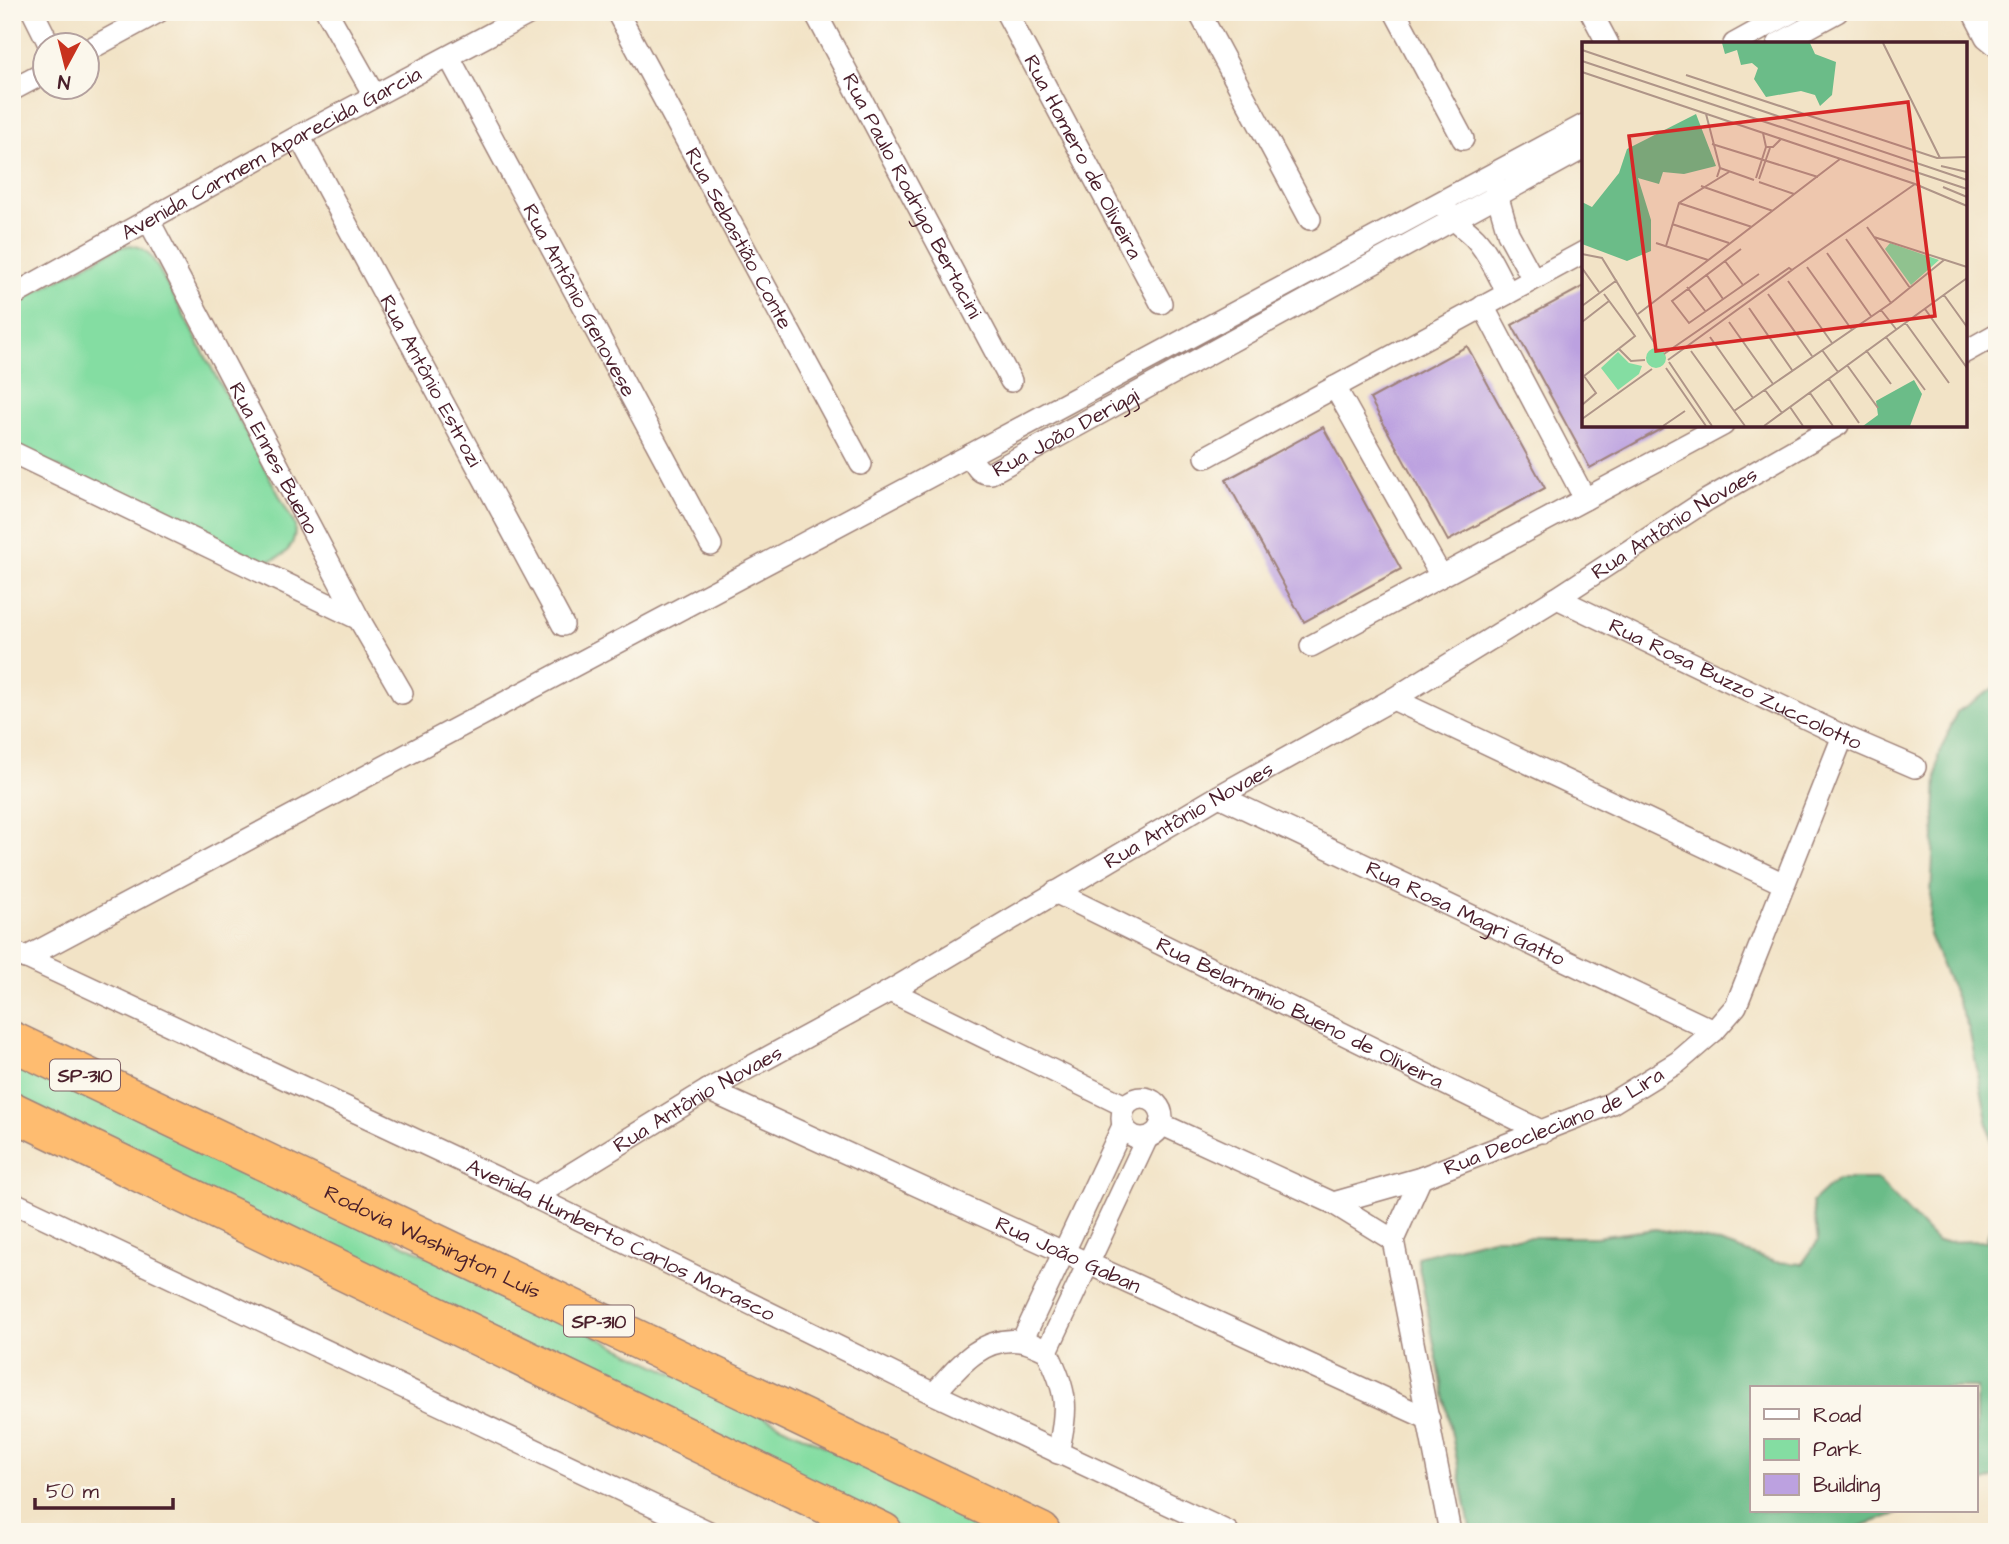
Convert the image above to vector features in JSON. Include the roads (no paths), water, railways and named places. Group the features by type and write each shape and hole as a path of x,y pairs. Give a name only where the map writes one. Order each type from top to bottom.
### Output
{"highway":[{"path":"12,1023 158,1109"},
{"name":"Rodovia Washington Luís","path":"12,1041 1041,1532"},
{"path":"12,1111 883,1532"},
{"path":"12,1132 195,1198"}],"street":[{"path":"33,12 43,32"},
{"path":"102,42 158,12"},
{"path":"327,12 374,95"},
{"name":"Avenida Carmem Aparecida Garcia","path":"12,296 374,95 532,12"},
{"name":"Rua Sebastião Conte","path":"617,12 861,464"},
{"name":"Rua Paulo Rodrigo Bertacini","path":"815,12 1011,382"},
{"name":"Rua Homero de Oliveira","path":"1006,12 1161,303"},
{"path":"1199,12 1310,219"},
{"path":"1395,12 1463,139"},
{"path":"1591,12 1607,42"},
{"path":"1738,42 1792,12"},
{"path":"1782,42 1837,12"},
{"path":"1973,12 1986,37 1997,46"},
{"name":"Rua Antônio Genovese","path":"449,57 711,545"},
{"path":"12,90 32,79"},
{"name":"Rua João Deriggi","path":"19,955 970,455 1447,211 1495,185 1582,126"},
{"name":"Rua Antônio Estrozi","path":"299,136 563,625"},
{"name":"Rua João Deriggi","path":"1495,185 1582,149"},
{"path":"1495,185 1508,233 1533,279"},
{"path":"1447,211 1484,250 1508,293"},
{"name":"Rua Ennes Bueno","path":"149,221 359,619 402,693"},
{"path":"1206,457 1582,253"},
{"path":"1483,306 1585,499"},
{"path":"1967,351 1997,334"},
{"path":"1335,387 1441,576"},
{"path":"1311,646 1719,427"},
{"name":"Rua Antônio Novaes","path":"534,1197 708,1090 890,991 1219,796 1393,699 1557,598 1707,500 1835,427"},
{"path":"12,452 359,619"},
{"name":"Rua Rosa Buzzo Zuccolotto","path":"1557,598 1843,736 1915,767"},
{"path":"1393,699 1784,884"},
{"name":"Rua Deocleciano de Lira","path":"1393,1240 1421,1178 1611,1104 1678,1062 1714,1031 1737,1006 1843,736"},
{"name":"Rua Rosa Magri Gatto","path":"1219,796 1714,1031"},
{"name":"Rua Belarminio Bueno de Oliveira","path":"1055,892 1544,1132"},
{"name":"Avenida Humberto Carlos Morasco","path":"19,955 526,1191 934,1394 1228,1532"},
{"path":"890,991 1124,1116 1133,1136 1154,1131 1333,1203 1393,1240 1450,1532"},
{"name":"Rua João Gaban","path":"708,1090 1429,1419"},
{"path":"1022,1341 1124,1116 1137,1098 1150,1100 1160,1110 1154,1131 1047,1351"},
{"path":"1333,1203 1421,1178"},
{"path":"12,1202 709,1532"},
{"path":"934,1394 975,1352 998,1342 1022,1341 1047,1351 1061,1380 1066,1404 1058,1453"}]}
